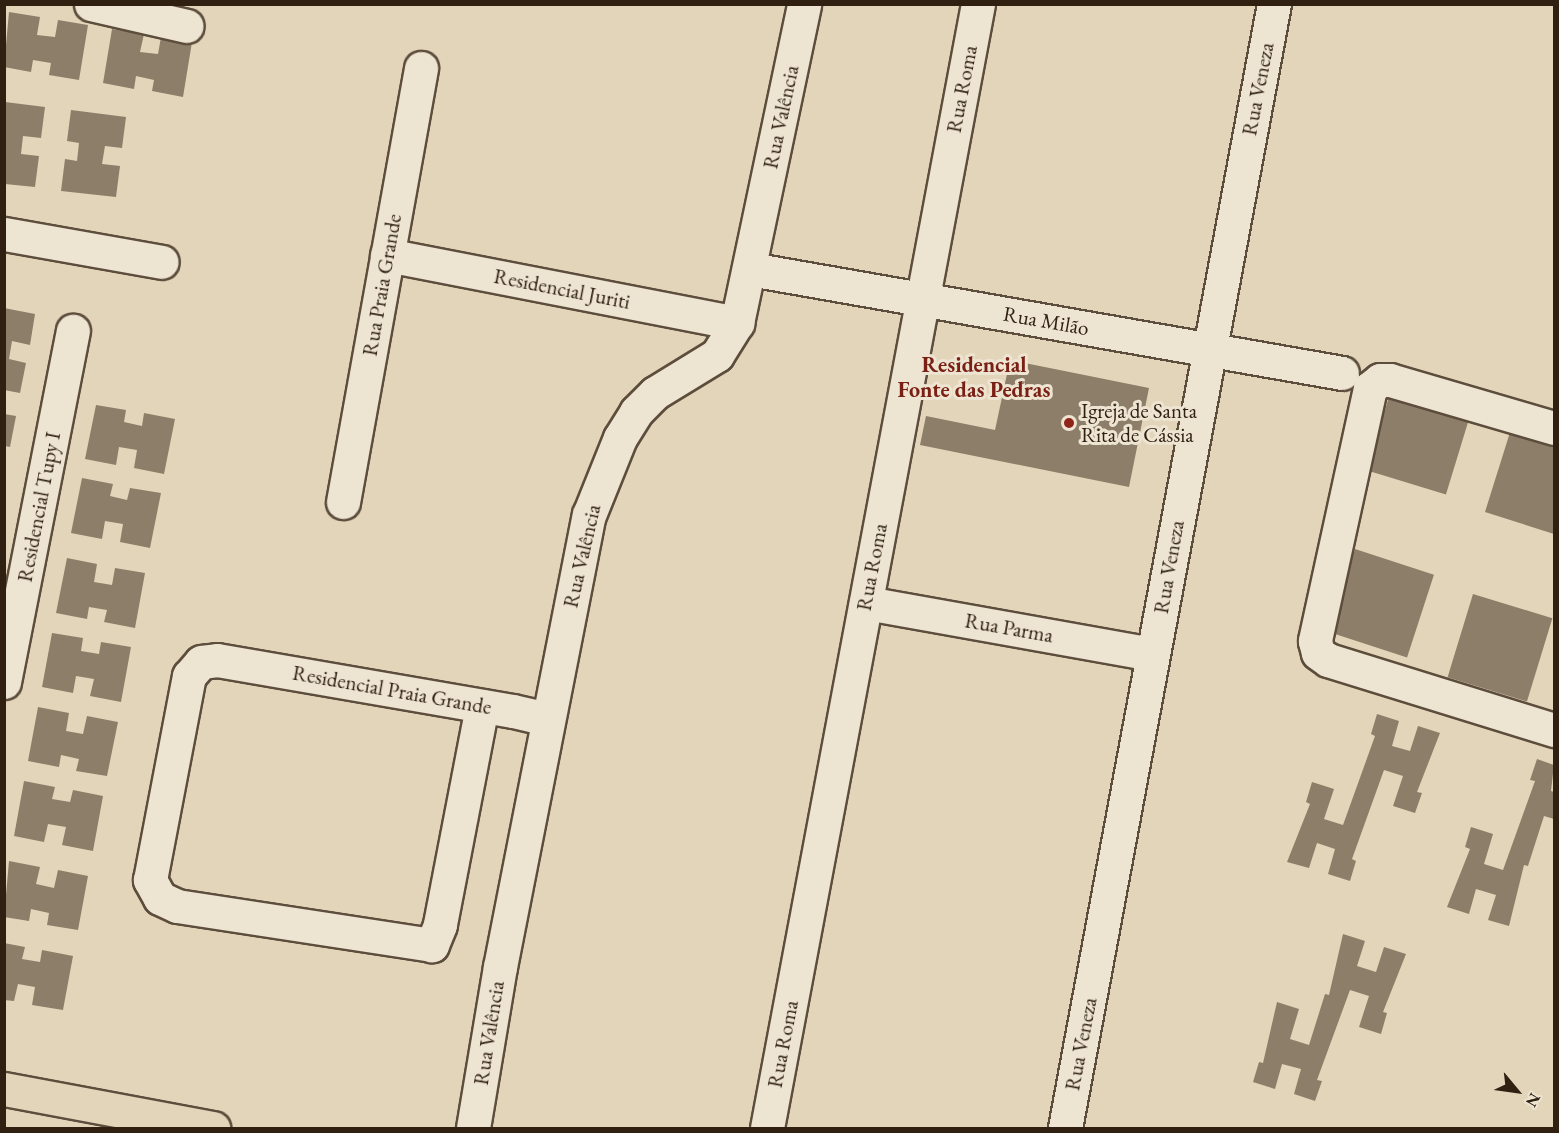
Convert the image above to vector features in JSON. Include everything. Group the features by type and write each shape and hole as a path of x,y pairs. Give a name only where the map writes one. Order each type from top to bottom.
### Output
{"main road":[{"path":"4,1089 213,1128"}],"street":[{"path":"92,4 187,26"},
{"name":"Rua Valência","path":"473,1128 548,718 589,515 620,438 651,398 717,355 737,323 804,4"},
{"name":"Rua Roma","path":"767,1128 978,4"},
{"name":"Rua Veneza","path":"1065,1128 1274,4"},
{"name":"Rua Praia Grande","path":"343,502 421,68"},
{"path":"4,234 162,262"},
{"name":"Residencial Juriti","path":"387,255 737,323"},
{"name":"Rua Milão","path":"750,269 1342,373"},
{"name":"Residencial Tupy I","path":"4,682 73,331"},
{"path":"1554,429 1390,380 1380,380 1370,388 1315,641 1318,653 1328,660 1554,730"},
{"name":"Rua Parma","path":"866,603 1153,654"},
{"name":"Residencial Praia Grande","path":"482,706 440,926 432,945 171,905 160,898 150,880 189,676 201,662 236,663 482,706 548,718"}],"building":[{"path":"9,12 40,17 37,35 55,37 58,20 88,25 79,80 49,75 51,63 33,60 31,72 4,67"},
{"path":"112,29 144,34 140,52 158,54 161,37 192,42 183,97 152,91 154,80 136,76 134,89 103,83"},
{"path":"5,102 45,107 41,138 23,136 21,154 39,156 35,187 5,184"},
{"path":"71,110 126,117 122,148 105,146 102,164 120,166 116,197 61,191 65,159 77,161 79,143 67,141"},
{"path":"4,308 35,314 30,345 12,341 9,359 26,363 20,393 4,390"},
{"name":"Igreja de Santa Rita de Cássia","path":"1010,360 1149,388 1129,487 920,445 926,416 995,430"},
{"path":"1392,387 1471,411 1446,494 1367,470"},
{"path":"96,405 126,410 124,422 142,426 144,413 175,419 164,474 134,468 137,450 119,447 116,465 85,459"},
{"path":"4,414 16,416 10,447 4,446"},
{"path":"1511,429 1554,442 1554,534 1485,512"},
{"path":"82,478 113,484 110,496 127,500 130,488 161,493 150,548 120,542 123,524 105,521 102,539 71,533"},
{"path":"1355,549 1434,575 1407,657 1328,632"},
{"path":"67,558 97,564 94,582 112,585 115,568 145,573 135,628 104,622 107,610 89,607 87,619 56,613"},
{"path":"1473,594 1552,618 1527,701 1448,677"},
{"path":"52,633 83,638 81,651 99,654 101,642 131,647 121,702 90,696 94,679 76,676 73,693 42,687"},
{"path":"38,707 69,713 66,731 83,734 87,716 118,722 107,776 76,771 79,759 61,755 59,767 28,761"},
{"path":"1377,714 1399,721 1392,746 1410,751 1418,726 1440,733 1417,792 1422,793 1415,813 1393,806 1403,776 1384,770 1352,859 1356,861 1350,881 1328,874 1335,849 1317,843 1309,868 1287,862 1310,804 1306,802 1312,782 1334,789 1324,819 1343,825 1375,736 1371,734"},
{"path":"1537,759 1554,765 1551,791 1554,792 1554,819 1544,816 1528,866 1524,865 1509,926 1488,920 1496,895 1476,889 1469,914 1447,907 1470,849 1465,847 1471,827 1493,834 1484,864 1503,870 1535,781 1530,780"},
{"path":"24,781 55,787 52,799 70,802 73,790 103,796 93,851 62,845 66,827 48,824 44,842 14,836"},
{"path":"9,861 40,867 36,884 54,888 58,870 88,876 78,930 47,925 49,913 31,909 29,921 4,917"},
{"path":"1343,934 1365,941 1357,966 1376,972 1384,947 1406,954 1383,1012 1387,1013 1381,1034 1359,1027 1369,996 1350,990 1317,1080 1322,1081 1315,1101 1294,1094 1301,1069 1282,1064 1275,1089 1253,1082 1259,1062 1263,1063 1277,1002 1299,1009 1290,1039 1309,1045 1325,994 1329,995"},
{"path":"4,943 25,947 22,959 40,962 42,950 73,956 63,1010 32,1005 35,987 18,984 14,1001 4,1000"}],"place":[{"name":"Igreja de Santa Rita de Cássia","path":"1069,423"}],"district":[{"name":"Residencial Fonte das Pedras","path":"974,376"}]}
